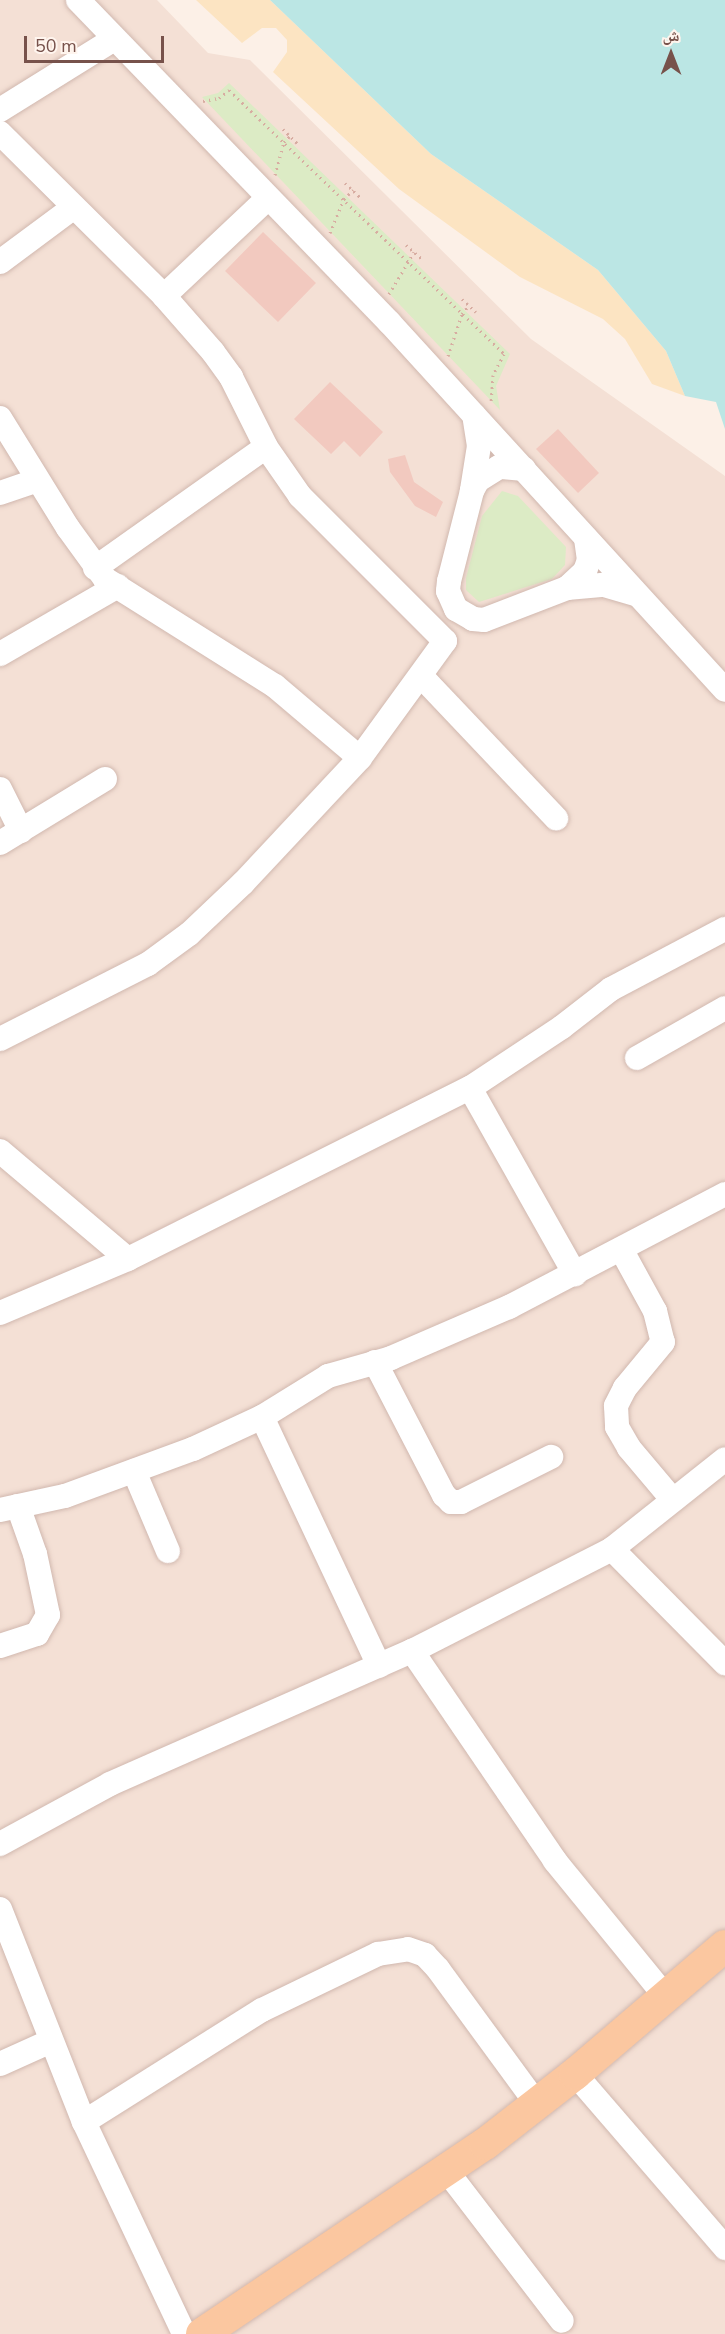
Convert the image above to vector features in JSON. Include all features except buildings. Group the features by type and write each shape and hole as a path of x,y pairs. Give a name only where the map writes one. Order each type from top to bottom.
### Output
{"main road":[{"path":"202,2334 446,2170 575,2074 725,1946"}],"street":[{"path":"78,0 267,199 484,412 524,469 725,690"},
{"path":"0,110 114,39"},
{"path":"0,134 164,296 231,377 267,447 300,496 445,641"},
{"path":"164,296 267,199"},
{"path":"0,262 74,207"},
{"path":"0,1039 148,964 189,934 243,883 360,758 422,678 445,641 448,591 472,490 484,412"},
{"path":"0,418 37,480 95,568 118,586 274,686 360,758"},
{"path":"95,568 267,447"},
{"path":"472,490 478,480 499,467 524,469"},
{"path":"0,493 37,480"},
{"path":"567,588 585,571 590,547 586,538"},
{"path":"445,641 483,620 567,588 604,585 636,594"},
{"path":"0,654 118,586"},
{"path":"448,591 464,615 483,620"},
{"path":"422,678 556,818"},
{"path":"0,843 105,778"},
{"path":"0,789 21,831"},
{"path":"0,1313 128,1259 470,1088 562,1027 611,989 725,929"},
{"path":"637,1058 725,1008"},
{"path":"470,1088 575,1274"},
{"path":"0,1151 128,1259"},
{"path":"0,1646 37,1634 48,1615 35,1554 9,1508 65,1496 134,1471 262,1417 328,1376 375,1362 459,1329 575,1274 725,1194"},
{"path":"621,1249 655,1311 663,1342 625,1388 616,1406 617,1428 629,1448 672,1500"},
{"path":"375,1362 451,1502 461,1502 552,1457"},
{"path":"262,1417 379,1666"},
{"path":"0,1844 141,1769 379,1666 612,1549 725,1460"},
{"path":"134,1471 168,1551"},
{"path":"612,1549 724,1659"},
{"path":"411,1651 555,1862 665,1996"},
{"path":"0,1909 84,2122 184,2334"},
{"path":"84,2122 262,2010 378,1954 408,1949 425,1955 438,1969 536,2103"},
{"path":"0,2064 51,2041"},
{"path":"575,2074 721,2235"},
{"path":"446,2170 562,2321"}],"path":[{"path":"198,101 214,99 229,90 504,354 491,383 484,412"},
{"path":"283,129 297,142"},
{"path":"267,199 284,142 290,136"},
{"path":"345,183 360,197"},
{"path":"328,239 344,200 353,190"},
{"path":"406,245 421,258"},
{"path":"386,300 406,260 414,252"},
{"path":"462,299 476,312"},
{"path":"446,363 462,314 469,305"}],"shaded area":[{"path":"0,0 157,0 208,53 250,60 531,339 725,476 725,2334 0,2334"}],"green space":[{"path":"229,83 510,354 496,386 500,410 202,97 218,93"},
{"path":"502,491 518,496 566,547 565,565 552,579 479,602 466,590 466,578 482,516"}],"sand":[{"path":"196,0 270,0 431,154 598,270 666,351 685,396 652,384 625,339 603,319 520,277 399,189 273,72 287,52 287,40 276,28 262,28 242,43"}],"water":[{"path":"270,0 725,0 725,429 716,402 685,396 666,351 598,270 431,154"}]}
